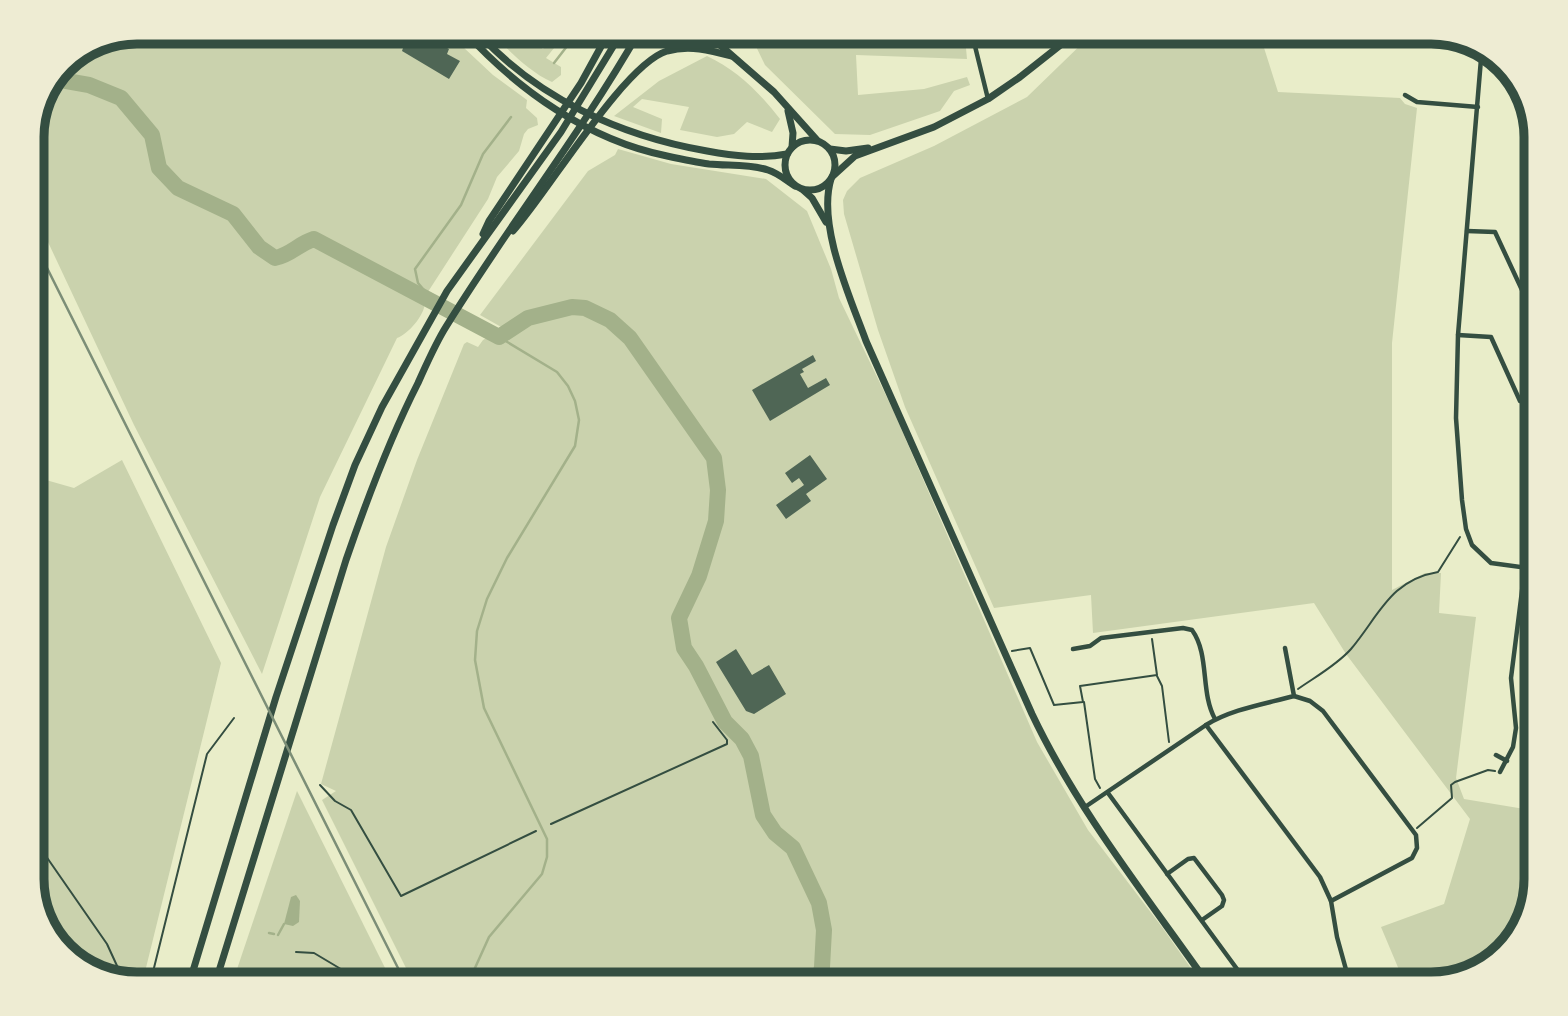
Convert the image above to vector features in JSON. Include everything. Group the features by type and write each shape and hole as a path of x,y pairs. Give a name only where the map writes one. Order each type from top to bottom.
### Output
{"main road":[{"path":"477,44 511,78 538,99 575,121 663,155 706,164 769,170 812,198 828,226 866,341 1049,749 1085,807 1199,972"},
{"path":"490,44 517,69 580,111 609,124 673,145 765,158 790,151 803,140 817,140"},
{"path":"193,972 276,697 332,525 355,466 382,407 426,324 602,44"},
{"path":"478,244 495,225 561,132 615,44"},
{"path":"219,972 368,497 396,427 443,332 520,212 609,83 632,44"},
{"path":"719,44 774,92 817,140 830,149 846,151 875,148"},
{"path":"787,107 793,133 785,161 786,175 799,188 821,188 855,156 934,127 988,99 1062,44"},
{"path":"502,243 529,213 629,80 649,60 668,51 686,48 708,49 731,55"},
{"path":"828,226 827,200 835,162 830,149"}],"street":[{"path":"974,44 988,99"},
{"path":"1481,58 1458,335 1456,418 1466,528 1472,545 1491,563 1524,567"},
{"path":"1405,95 1416,102 1478,107"},
{"path":"1467,231 1495,232 1524,296"},
{"path":"1458,335 1491,337 1520,401"},
{"path":"1500,772 1513,747 1516,728 1516,706 1511,678 1524,575"},
{"path":"1073,649 1090,646 1101,638 1183,628 1192,630 1199,639 1209,708 1216,719"},
{"path":"1285,648 1294,696"},
{"path":"1085,807 1216,719 1294,696 1310,701 1324,711 1416,835 1417,848 1412,858 1331,901"},
{"path":"1206,725 1312,864 1331,901 1346,972"},
{"path":"1496,755 1507,761"},
{"path":"1106,794 1239,972"},
{"path":"1167,874 1188,859 1194,858 1224,900 1222,906 1202,920"}],"path":[{"path":"1294,696 1297,690 1350,650 1391,594 1424,574 1438,572 1466,528"},
{"path":"1151,631 1157,675 1162,686 1170,749"},
{"path":"1004,652 1030,648 1054,705 1083,702"},
{"path":"1106,794 1095,779 1085,702 1080,686 1157,675"},
{"path":"153,972 207,754 234,718"},
{"path":"551,824 727,744 727,740 713,722"},
{"path":"1413,831 1452,798 1451,785 1455,782 1488,770 1500,772"},
{"path":"320,785 335,801 351,810 401,896 536,831"},
{"path":"44,853 107,944 119,970"},
{"path":"296,952 314,953 345,972"}],"shaded area":[{"path":"137,44 460,44 493,75 527,100 526,108 537,118 538,125 524,134 519,151 497,177 488,199 424,298 421,315 412,327 397,338 320,497 262,674 134,425 44,234 44,131 47,113 59,85 85,59 118,46"},
{"path":"502,44 537,44 543,49 548,44 557,44 546,58 561,67 561,75 552,82 519,60"},
{"path":"755,44 904,44 966,48 967,59 856,55 858,95 924,89 967,77 970,85 954,91 940,111 870,135 835,134 765,65"},
{"path":"1082,44 1263,44 1278,92 1400,98 1405,104 1417,108 1392,343 1392,590 1425,573 1441,573 1439,613 1476,617 1456,778 1464,799 1524,809 1524,879 1519,909 1501,941 1478,960 1444,971 1400,972 1381,927 1444,904 1470,819 1346,654 1314,603 1093,633 1091,595 994,608 905,407 878,330 844,214 843,200 847,191 860,178 934,146 1027,97"},
{"path":"707,56 738,75 772,109 780,119 772,132 747,122 734,134 717,137 680,130 689,107 642,99 633,107 662,119 661,133 614,116 659,81"},
{"path":"618,149 671,164 766,179 807,211 831,269 839,298 893,410 1037,742 1088,830 1194,972 408,972 322,800 336,791 321,784 386,547 417,460 464,344 467,342 478,347 483,340 503,328 480,315 588,171 615,155"},
{"path":"122,460 221,663 145,972 124,971 101,965 85,957 71,945 51,915 44,885 44,479 74,488"},
{"path":"297,791 387,972 236,972"},
{"path":"296,895 300,901 299,922 293,926 284,924 291,897"}],"building":[{"path":"397,44 440,44 449,49 447,54 460,61 449,79 402,51 403,48"},
{"path":"813,355 816,361 802,369 804,372 800,374 808,388 826,378 830,385 770,421 752,390"},
{"path":"810,455 827,479 806,494 811,501 786,519 776,505 804,485 799,478 792,483 785,473"},
{"path":"736,649 752,675 769,665 786,694 754,714 746,711 716,662"}],"waterway":[{"path":"554,63 569,44"},
{"path":"63,80 89,85 121,98 152,135 159,168 178,188 233,214 259,247 275,258 314,239 499,337 528,318 572,307 585,308 610,320 630,338 714,458 718,490 716,521 699,576 679,618 684,648 725,722 742,739 751,756 763,815 775,833 793,848 819,903 824,930 821,972"},
{"path":"435,303 418,283 415,269 461,205 483,154 511,117"},
{"path":"473,972 489,937 542,874 547,857 547,839 484,708 475,660 477,631 487,599 507,558 575,446 579,420 575,401 557,372 499,337"},
{"path":"278,935 284,924"},
{"path":"269,933 274,934"}],"railway":[{"path":"44,262 400,972"}]}
